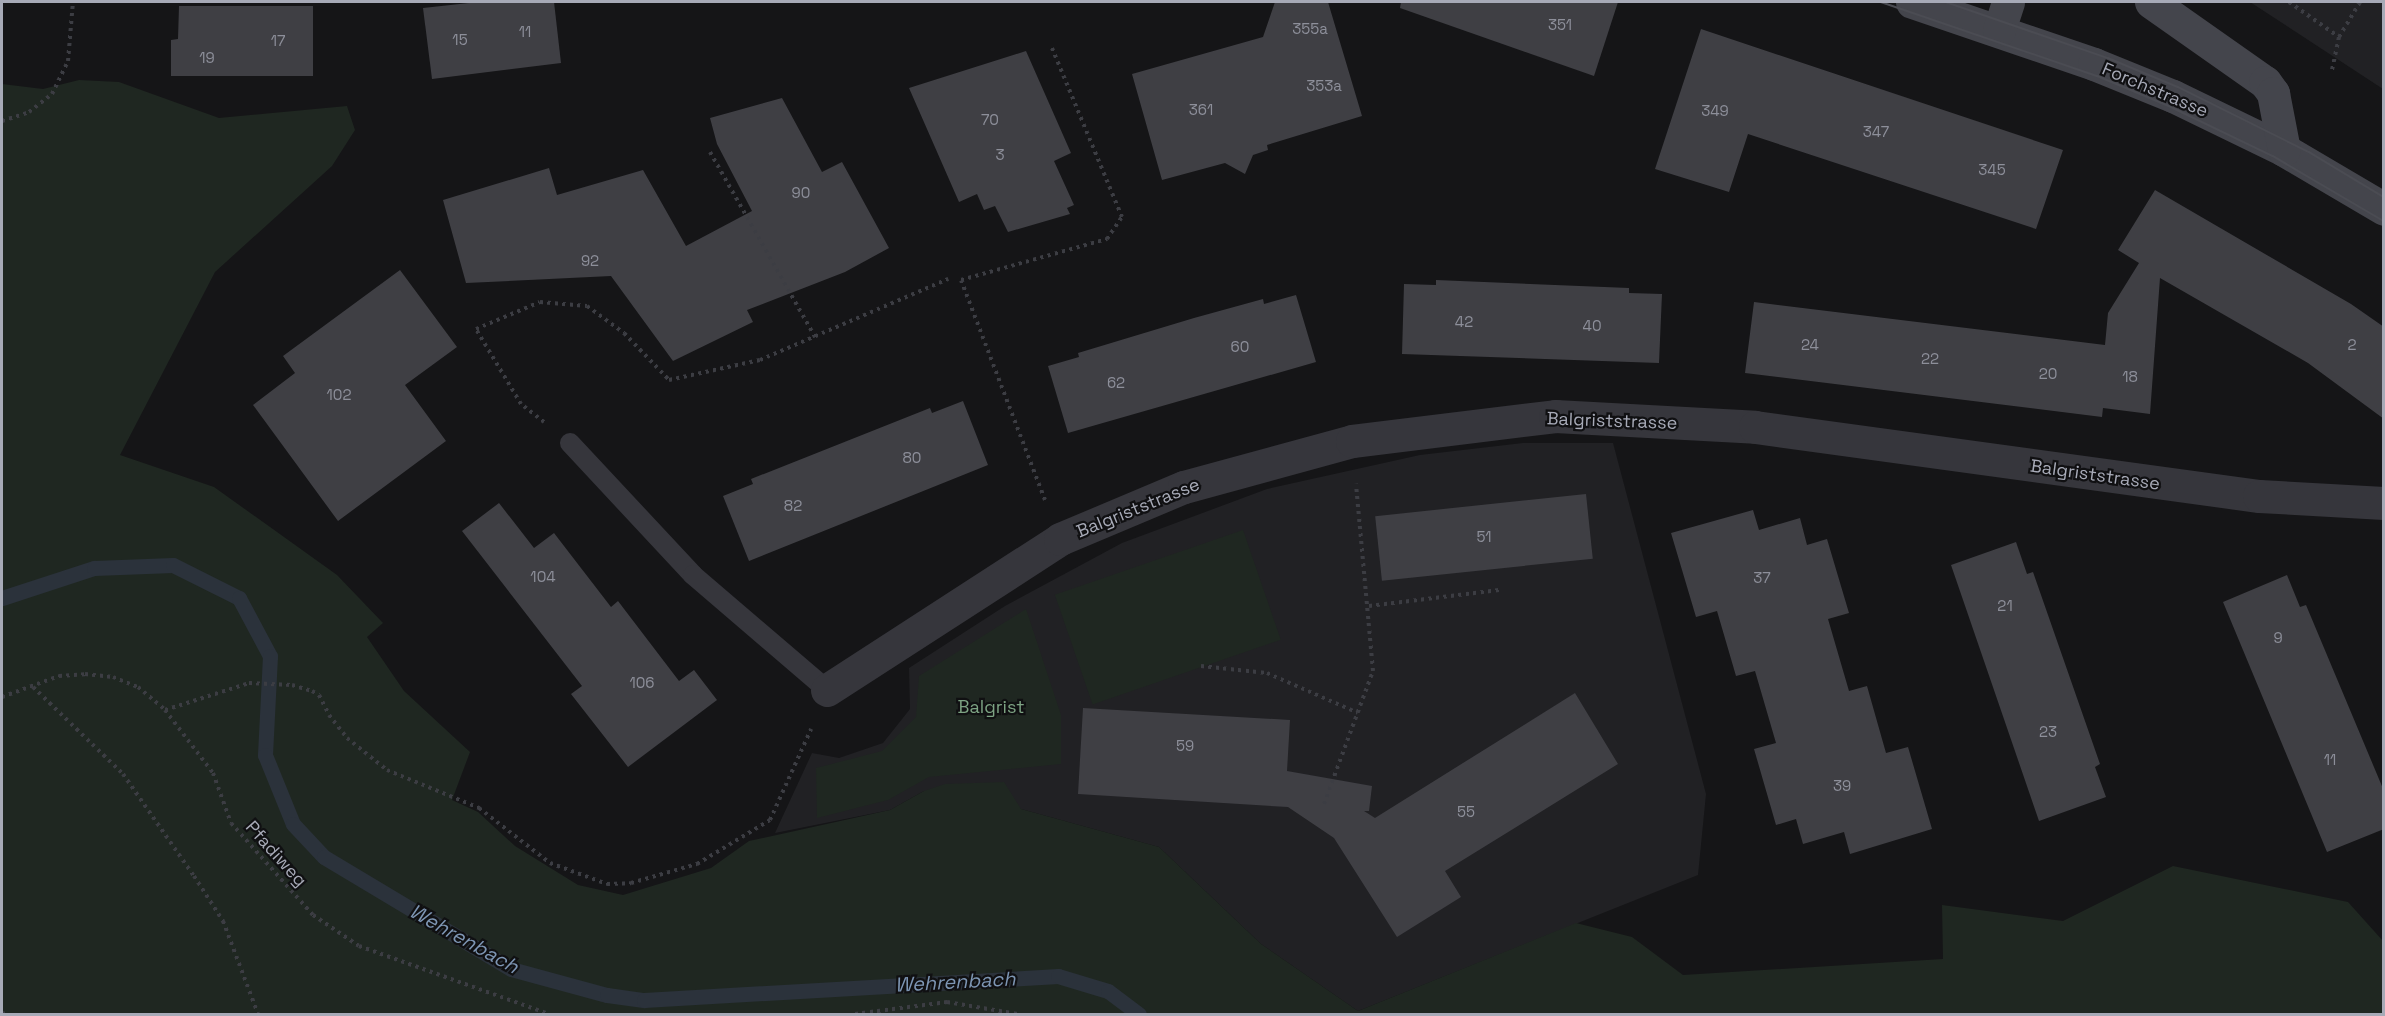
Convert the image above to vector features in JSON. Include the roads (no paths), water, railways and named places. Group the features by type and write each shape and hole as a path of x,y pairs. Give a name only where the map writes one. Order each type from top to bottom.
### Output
{"main road":[{"path":"2151,2 2265,82 2272,93 2284,150"},
{"name":"Forchstrasse","path":"1932,5 2003,16 2284,150 2384,209"}],"street":[{"name":"Balgriststrasse","path":"827,690 1060,539 1184,487 1352,441 1556,416 1743,427 2259,496 2384,503"}],"lane":[{"path":"570,443 693,574 827,690"}],"waterway":[{"name":"Wehrenbach","path":"2,598 94,568 173,565 239,598 270,656 265,755 293,824 324,857 511,969 607,995 644,1000 1058,976 1108,991 1139,1014"}],"tram line":[{"path":"1881,2 2100,77 2169,106 2273,156 2384,221"},
{"path":"1946,2 2108,58 2178,87 2309,152 2384,197"}],"park label":[{"name":"Balgrist","path":"991,707"}]}
